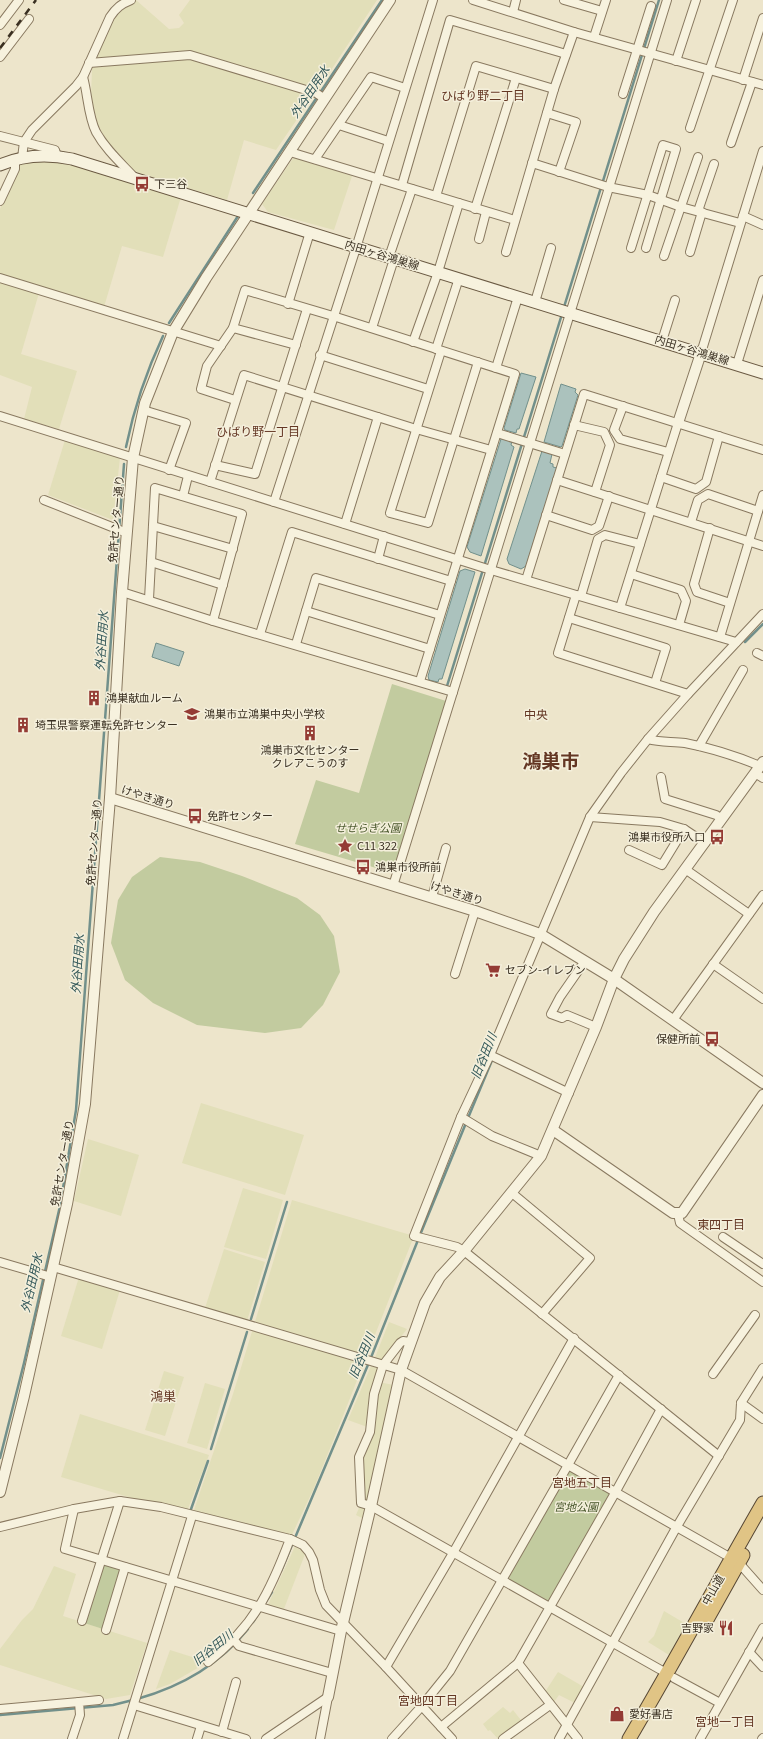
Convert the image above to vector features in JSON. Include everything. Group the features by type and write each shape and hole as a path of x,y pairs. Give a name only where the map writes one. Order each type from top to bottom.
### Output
{"highway":[{"name":"中山道","path":"639,1739 671,1676 735,1561 763,1503"},
{"name":"中山道","path":"735,1561 763,1520"},
{"name":"中山道","path":"629,1739 671,1676"}],"main road":[{"name":"内田ヶ谷鴻巣線","path":"0,165 18,159 41,156 57,156 249,213 356,248 459,278 763,373"}],"street":[{"path":"1,24 19,0"},
{"path":"0,201 15,169 24,142 32,130 83,78 110,17 120,4 130,0"},
{"name":"免許センター通り","path":"0,1492 21,1410 52,1272 78,1151 85,1104 110,798 122,592 133,458 143,410 156,372 173,332 249,213 390,0"},
{"path":"274,502 320,355 356,248 376,177 433,0"},
{"path":"474,0 574,32 763,85"},
{"path":"513,12 516,0"},
{"path":"564,0 602,11"},
{"path":"594,37 606,0"},
{"path":"393,886 667,0"},
{"path":"676,61 696,0"},
{"path":"690,128 733,0"},
{"path":"623,94 651,6"},
{"path":"743,80 763,18"},
{"path":"0,57 29,19"},
{"path":"402,185 450,20 566,54"},
{"path":"506,252 554,90 574,32"},
{"path":"89,63 190,55 316,93 325,99"},
{"path":"436,196 476,66 554,90"},
{"path":"315,159 371,77 405,88"},
{"path":"83,78 88,105 96,131 108,150 135,178"},
{"path":"475,209 516,78"},
{"path":"731,143 752,82"},
{"path":"547,113 576,122 559,172"},
{"path":"339,125 388,141"},
{"path":"0,136 55,150 57,156"},
{"path":"631,248 663,145 676,150 646,248"},
{"path":"620,608 668,452 701,353 741,219 759,178 763,151"},
{"path":"290,152 515,220"},
{"path":"664,256 698,157"},
{"path":"532,163 608,188 648,195 700,212 741,219 763,225"},
{"path":"690,252 714,164"},
{"path":"372,328 412,189"},
{"path":"413,342 438,272 459,204"},
{"path":"479,239 486,212"},
{"path":"288,304 310,232"},
{"path":"535,302 551,248"},
{"path":"0,278 221,346"},
{"path":"459,278 428,389 390,512 428,524 478,362"},
{"path":"737,364 763,280"},
{"path":"235,400 201,389 207,366 233,328 245,290 372,328 515,374 420,681"},
{"path":"496,368 518,297"},
{"path":"662,341 675,300"},
{"path":"215,465 255,474 307,309"},
{"path":"233,328 296,345"},
{"path":"320,355 428,389"},
{"path":"210,482 244,375 416,429 491,450"},
{"path":"526,580 584,394 763,450"},
{"path":"622,406 614,430 620,439 668,452"},
{"path":"143,410 186,422 169,470"},
{"path":"0,416 188,476 458,558 491,570 736,642"},
{"path":"345,524 378,417"},
{"path":"574,426 604,432 610,445 595,492"},
{"path":"497,433 565,454"},
{"path":"661,476 696,489 706,482 720,436"},
{"path":"183,496 188,476"},
{"path":"557,480 763,546"},
{"path":"149,599 155,488 242,514 213,621"},
{"path":"691,522 698,500 708,494 758,511"},
{"path":"720,637 763,495"},
{"path":"546,515 592,530 599,526 609,496"},
{"path":"44,500 127,533"},
{"path":"153,526 233,549"},
{"path":"710,528 694,584 697,592 730,603"},
{"path":"260,634 292,532 451,581"},
{"path":"640,544 606,535 598,539 579,596 569,618 558,653 688,694"},
{"path":"378,559 384,536"},
{"path":"151,562 223,585"},
{"path":"631,574 681,590 686,601 679,625"},
{"path":"296,644 316,578 440,615"},
{"path":"122,592 149,599 213,621 296,644 453,692"},
{"path":"306,611 430,649"},
{"path":"719,1456 464,1251 457,1247 414,1236 461,1117 490,1055 590,817 621,773 648,739 763,614"},
{"path":"569,618 666,648 655,683"},
{"path":"699,746 743,670"},
{"path":"320,1739 342,1626 371,1506 401,1370 425,1303 435,1284 512,1193 540,1156 569,1093 614,979 624,959 654,912 760,770 732,755 699,746 683,743 658,742 648,739"},
{"path":"661,777 665,799 716,815 722,819"},
{"name":"けやき通り","path":"110,798 432,897 540,934 614,979 763,1082"},
{"path":"590,817 660,822 684,829 705,843"},
{"path":"629,850 662,865 684,829"},
{"path":"432,897 446,848"},
{"path":"685,870 749,914"},
{"path":"673,1020 763,894"},
{"path":"455,974 475,911"},
{"path":"585,961 560,997 551,1014 562,1018 567,1015 596,1027"},
{"path":"713,964 763,999"},
{"path":"490,1055 569,1093"},
{"path":"553,1130 673,1213 678,1214 682,1213 763,1095"},
{"path":"461,1117 492,1136 540,1156"},
{"path":"512,1193 590,1258 542,1314"},
{"path":"678,1214 680,1223 763,1282"},
{"path":"723,1237 763,1264"},
{"path":"740,1266 749,1255"},
{"path":"0,1262 52,1272 401,1370 735,1561 763,1590"},
{"path":"713,1374 755,1315"},
{"path":"386,1667 453,1553 574,1338"},
{"path":"410,1342 403,1341 400,1343 383,1365 374,1394 370,1432 359,1457 361,1503 371,1506 720,1703"},
{"path":"559,1739 676,1528 740,1420 741,1403 763,1368"},
{"path":"392,1739 421,1707 450,1671 619,1375"},
{"path":"741,1403 763,1419"},
{"path":"441,1727 518,1663 661,1409"},
{"path":"82,1621 120,1501"},
{"path":"0,1527 74,1509 120,1501 160,1507 290,1539 302,1545 309,1552 313,1560 320,1590 326,1605 342,1626 386,1667 421,1707 452,1739"},
{"path":"74,1509 65,1549 259,1607 342,1626"},
{"path":"124,1739 192,1516"},
{"path":"208,1662 234,1640 259,1607 276,1577 290,1539"},
{"path":"106,1630 125,1567"},
{"path":"700,1739 763,1628"},
{"path":"234,1640 239,1646 332,1673"},
{"path":"749,1652 763,1667"},
{"path":"518,1663 578,1739"},
{"path":"222,1732 236,1682"},
{"path":"266,1739 328,1697"},
{"path":"0,1709 99,1700"},
{"path":"135,1700 201,1726 246,1739"},
{"path":"72,1739 80,1715 78,1702"},
{"path":"503,1739 550,1705"},
{"path":"197,1739 201,1726"}],"shaded area":[{"path":"136,0 169,29 179,28 184,23 179,15 190,0 377,0 318,90 190,51 96,60 94,58 112,18 123,5"},
{"path":"189,58 313,96 276,150 244,140 227,200 133,171 108,143 97,123 91,96 93,67"},
{"path":"294,157 352,176 334,230 268,212 262,204"},
{"path":"59,161 181,197 163,257 122,246 104,307 0,275 0,209 21,163"},
{"path":"0,281 39,293 21,354 77,371 59,429 24,419 32,387 0,375"},
{"path":"65,440 120,458 113,520 48,495"},
{"path":"201,1103 304,1135 285,1195 182,1163"},
{"path":"88,1139 139,1155 121,1216 74,1201"},
{"path":"243,1188 283,1200 266,1259 224,1247"},
{"path":"292,1200 414,1236 314,1488 290,1539 192,1516 233,1394"},
{"path":"224,1249 265,1262 247,1321 205,1308"},
{"path":"79,1277 120,1290 102,1349 61,1336"},
{"path":"389,1322 407,1329 382,1361 374,1360"},
{"path":"371,1366 379,1368 379,1382 398,1386 368,1521 356,1515 361,1503 358,1476 370,1428 348,1420"},
{"path":"164,1371 184,1377 165,1436 145,1430"},
{"path":"205,1383 225,1389 207,1449 187,1443"},
{"path":"80,1414 209,1455 186,1514 61,1477"},
{"path":"297,1542 307,1549 282,1614 266,1609"},
{"path":"54,1566 76,1574 63,1616 147,1643 130,1695 106,1699 0,1665 0,1649 22,1620 33,1609"},
{"path":"664,1611 686,1624 669,1655 648,1642 654,1636"},
{"path":"170,1650 208,1662 170,1684 156,1689"},
{"path":"558,1672 584,1687 575,1703 559,1695 554,1702 545,1692"},
{"path":"503,1707 510,1713 513,1710 524,1724 498,1739 490,1730 488,1731 483,1724"}],"green space":[{"name":"せせらぎ公園","path":"392,684 446,701 393,873 295,844 316,780 359,793"},
{"path":"160,857 200,862 242,876 297,898 320,915 334,936 340,972 323,1005 301,1028 265,1033 197,1025 153,1003 125,980 111,943 118,900 132,877"},
{"name":"宮地公園","path":"572,1471 610,1493 610,1496 551,1600 547,1601 510,1580 509,1577 569,1472"},
{"path":"101,1560 125,1567 106,1630 81,1622"}],"water":[{"path":"521,373 536,377 519,429 517,429 516,433 505,430 504,428"},
{"path":"561,384 576,389 575,392 578,395 561,447 544,442"},
{"path":"502,438 512,441 511,445 514,447 481,556 470,552 467,547"},
{"path":"542,451 552,454 550,463 553,464 553,467 557,468 526,566 521,569 509,564 507,559"},
{"path":"465,569 475,572 442,679 439,679 438,682 429,680 428,676 460,571"},
{"path":"156,643 184,652 179,666 152,657"}],"waterway":[{"name":"外谷田用水","path":"253,193 382,0"},
{"path":"564,307 659,0"},
{"name":"外谷田用水","path":"169,323 238,216"},
{"path":"447,686 562,314"},
{"name":"外谷田用水","path":"126,447 141,390 163,336"},
{"name":"外谷田用水","path":"0,1458 24,1363 60,1206 76,1110 124,464"},
{"name":"旧谷田川","path":"745,642 763,624"},
{"name":"旧谷田川","path":"468,1118 493,1058"},
{"name":"旧谷田川","path":"420,1235 466,1123"},
{"path":"251,1319 287,1202"},
{"name":"旧谷田川","path":"281,1571 370,1360 418,1240"},
{"path":"211,1449 247,1332"},
{"path":"190,1512 208,1461"},
{"name":"旧谷田川","path":"253,1622 272,1592"},
{"name":"旧谷田川","path":"137,1699 169,1688 198,1673 225,1653 248,1629"},
{"path":"0,1715 113,1705 133,1700"}],"railway":[{"path":"0,48 36,0"}],"place":[{"name":"下三谷","path":"142,184"},
{"name":"鴻巣献血ルーム","path":"94,698"},
{"name":"鴻巣市立鴻巣中央小学校","path":"192,714"},
{"name":"埼玉県警察運転免許センター","path":"23,725"},
{"name":"鴻巣市文化センター クレアこうのす","path":"310,733"},
{"name":"免許センター","path":"195,816"},
{"name":"鴻巣市役所入口","path":"717,837"},
{"name":"C11 322","path":"345,846"},
{"name":"鴻巣市役所前","path":"363,867"},
{"name":"セブン-イレブン","path":"493,970"},
{"name":"保健所前","path":"712,1039"},
{"name":"吉野家","path":"726,1628"},
{"name":"愛好書店","path":"617,1714"}],"district":[{"name":"ひばり野二丁目","path":"483,96"},
{"name":"ひばり野一丁目","path":"258,432"},
{"name":"中央","path":"536,715"},
{"name":"鴻巣市","path":"551,761"},
{"name":"東四丁目","path":"721,1225"},
{"name":"鴻巣","path":"163,1396"},
{"name":"宮地五丁目","path":"582,1483"},
{"name":"宮地四丁目","path":"428,1701"},
{"name":"宮地一丁目","path":"725,1722"}]}
